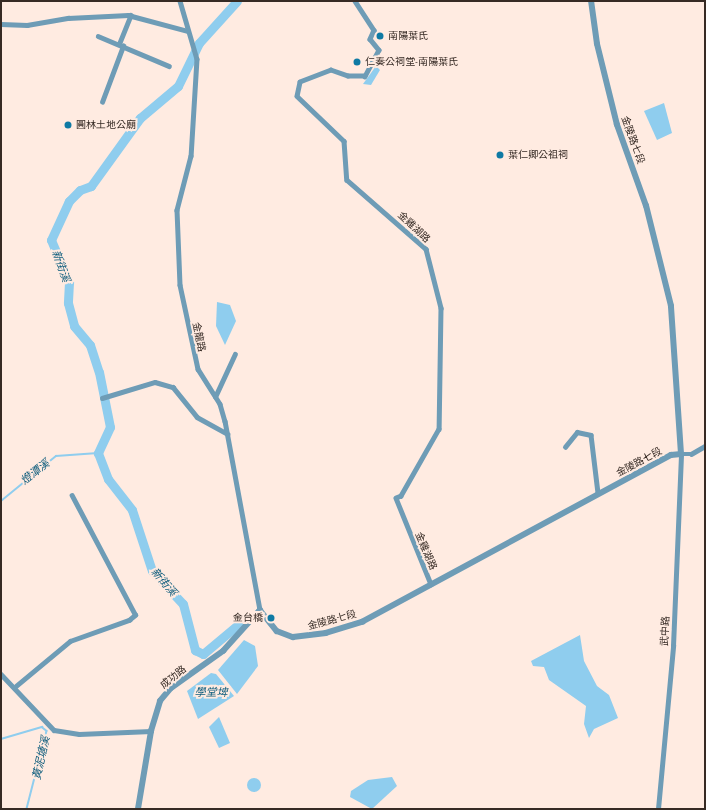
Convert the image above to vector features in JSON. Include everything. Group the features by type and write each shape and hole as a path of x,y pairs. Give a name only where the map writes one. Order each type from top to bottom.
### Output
{"street":[{"path":"180,1 188,31"},
{"name":"金雞湖路","path":"355,1 374,30 370,39 379,50 365,76 348,76 331,70 300,82 297,96 344,141 347,180 426,249 441,308 439,429 401,496 396,498 431,584"},
{"name":"金陵路七段","path":"260,610 277,631 293,637 308,636 362,622 671,455 681,454 671,306 646,206 617,125 597,44 591,1"},
{"path":"1,24 26,25 68,18 131,15 188,31"},
{"path":"102,102 131,15"},
{"name":"金龍路","path":"188,31 197,59 191,156 177,210 180,286 198,369 215,397 228,434 260,610"},
{"path":"98,36 169,66"},
{"path":"215,397 235,354"},
{"path":"102,398 155,382 173,387 197,417 228,434"},
{"path":"566,447 577,432 591,435 598,494"},
{"path":"681,454 691,454 705,446"},
{"name":"武中路","path":"658,809 673,646 681,454"},
{"path":"16,686 70,641 129,620 135,615 72,496"},
{"name":"成功路","path":"138,809 151,731 165,694 223,651 242,628 260,610"},
{"path":"1,674 16,686 54,730 79,734 151,731"}],"water":[{"path":"376,66 380,70 371,85 363,84"},
{"path":"664,103 672,133 657,140 644,111"},
{"path":"217,302 230,305 236,321 225,345 216,326"},
{"path":"580,635 584,661 597,686 609,695 618,718 594,729 589,738 584,724 586,706 549,680 544,667 533,666 531,661"},
{"path":"244,640 255,646 258,666 237,694 218,670"},
{"name":"學堂埤","path":"211,673 216,674 234,696 198,719 187,691"},
{"path":"219,717 230,743 219,748 209,727"},
{"path":"392,777 397,786 372,809 350,797 351,791 368,780"},
{"path":"251,778 257,778 261,782 261,788 257,792 251,792 247,788 247,782"}],"waterway":[{"name":"新街溪","path":"237,1 199,43 178,86 140,118 91,186 80,190 69,201 51,240 69,282 68,303 74,326 90,345 99,372 110,427 98,453 108,479 132,510 152,571 183,604 195,650 203,654 240,623"},
{"name":"燈潭溪","path":"1,501 56,456 98,453"},
{"name":"黃泥塘溪","path":"1,739 42,727 47,731 27,809"}],"place":[{"name":"南陽葉氏","path":"380,36"},
{"name":"仁奏公祠堂-南陽葉氏","path":"357,62"},
{"name":"圓林土地公廟","path":"68,125"},
{"name":"葉仁卿公祖祠","path":"500,155"},
{"name":"金台橋","path":"271,618"}]}
